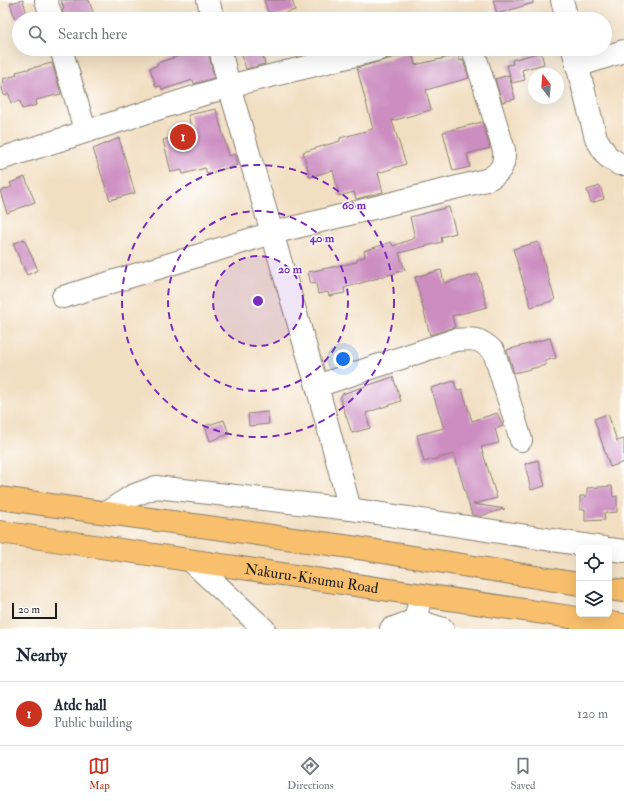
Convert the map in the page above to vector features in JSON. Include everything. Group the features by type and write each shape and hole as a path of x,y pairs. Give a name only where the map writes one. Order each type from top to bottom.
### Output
{"highway":[{"path":"0,498 358,548 576,584"},
{"name":"Nakuru-Kisumu Road","path":"0,532 420,596 624,625"},
{"path":"612,589 624,591"}],"street":[{"path":"46,0 50,12"},
{"path":"208,0 211,12"},
{"path":"562,0 565,12"},
{"path":"612,52 624,51"},
{"path":"63,56 85,130"},
{"path":"222,56 229,86 317,386 350,509"},
{"path":"0,159 85,130 229,86 351,56"},
{"path":"63,297 272,233 486,180 495,176 505,161 504,150 475,56"},
{"path":"575,57 600,146 607,156 619,164 624,164"},
{"path":"317,386 455,340 470,339 484,342 494,352 520,440"},
{"path":"107,512 132,496 156,487 350,509 584,545"},
{"path":"612,549 624,551"},
{"path":"191,561 264,629"},
{"path":"415,620 420,596"},
{"path":"391,629 415,620 443,629"}],"building":[{"path":"23,0 26,12 13,12 10,3"},
{"path":"61,0 89,0 93,12 62,12 62,10 64,9"},
{"path":"264,0 292,0 295,10 289,12 268,12"},
{"path":"493,0 533,0 533,3 504,12 496,12"},
{"path":"178,56 209,56 214,78 194,84 193,80 162,90 161,86 156,87 150,68 158,65 157,63"},
{"path":"242,56 263,56 265,64 246,69"},
{"path":"398,56 413,56 415,65 458,56 460,61 463,60 469,78 426,90 431,110 392,121 406,164 378,173 383,192 356,199 354,192 339,196 333,170 310,177 303,152 340,141 340,138 373,129 357,68"},
{"path":"526,56 542,56 544,64 522,70 525,80 512,83 507,65 513,64 512,60"},
{"path":"52,63 61,94 36,100 37,105 22,109 20,101 11,103 9,94 4,96 1,84 4,83 3,79 17,75 16,72"},
{"path":"509,75 515,99 502,102 495,79"},
{"path":"216,109 229,156 235,154 238,165 207,174 205,168 183,174 182,170 171,172 163,140 193,133 188,115"},
{"path":"482,122 490,148 467,154 470,167 453,171 443,132"},
{"path":"119,138 135,193 110,200 93,149"},
{"path":"25,177 35,202 7,213 0,191 12,187 10,183"},
{"path":"600,186 604,199 591,203 587,190"},
{"path":"449,207 456,233 441,237 442,242 399,253 405,270 344,288 345,293 329,296 328,292 318,294 316,283 311,284 308,272 357,262 357,259 365,257 364,251 391,242 393,246 415,238 410,217"},
{"path":"24,239 38,270 27,275 13,244"},
{"path":"538,242 555,300 531,307 513,249"},
{"path":"441,270 444,283 478,274 487,307 452,316 455,327 430,335 415,277"},
{"path":"550,338 556,358 545,361 546,365 514,373 507,350"},
{"path":"393,377 401,401 366,413 370,428 352,433 340,399 342,394"},
{"path":"454,381 457,391 462,389 472,421 497,413 503,426 495,429 499,443 481,447 497,498 473,504 505,509 480,516 472,515 454,454 424,462 417,435 444,428 431,388"},
{"path":"268,412 269,424 249,426 248,414"},
{"path":"608,414 617,441 624,439 624,462 610,467 594,419"},
{"path":"224,420 229,434 210,441 205,426"},
{"path":"538,460 545,486 531,490 525,464"},
{"path":"612,486 613,497 617,496 617,512 604,513 605,520 585,521 585,509 580,510 580,496 587,496 587,488"}],"place":[{"name":"Atdc hall","path":"183,137"}]}
